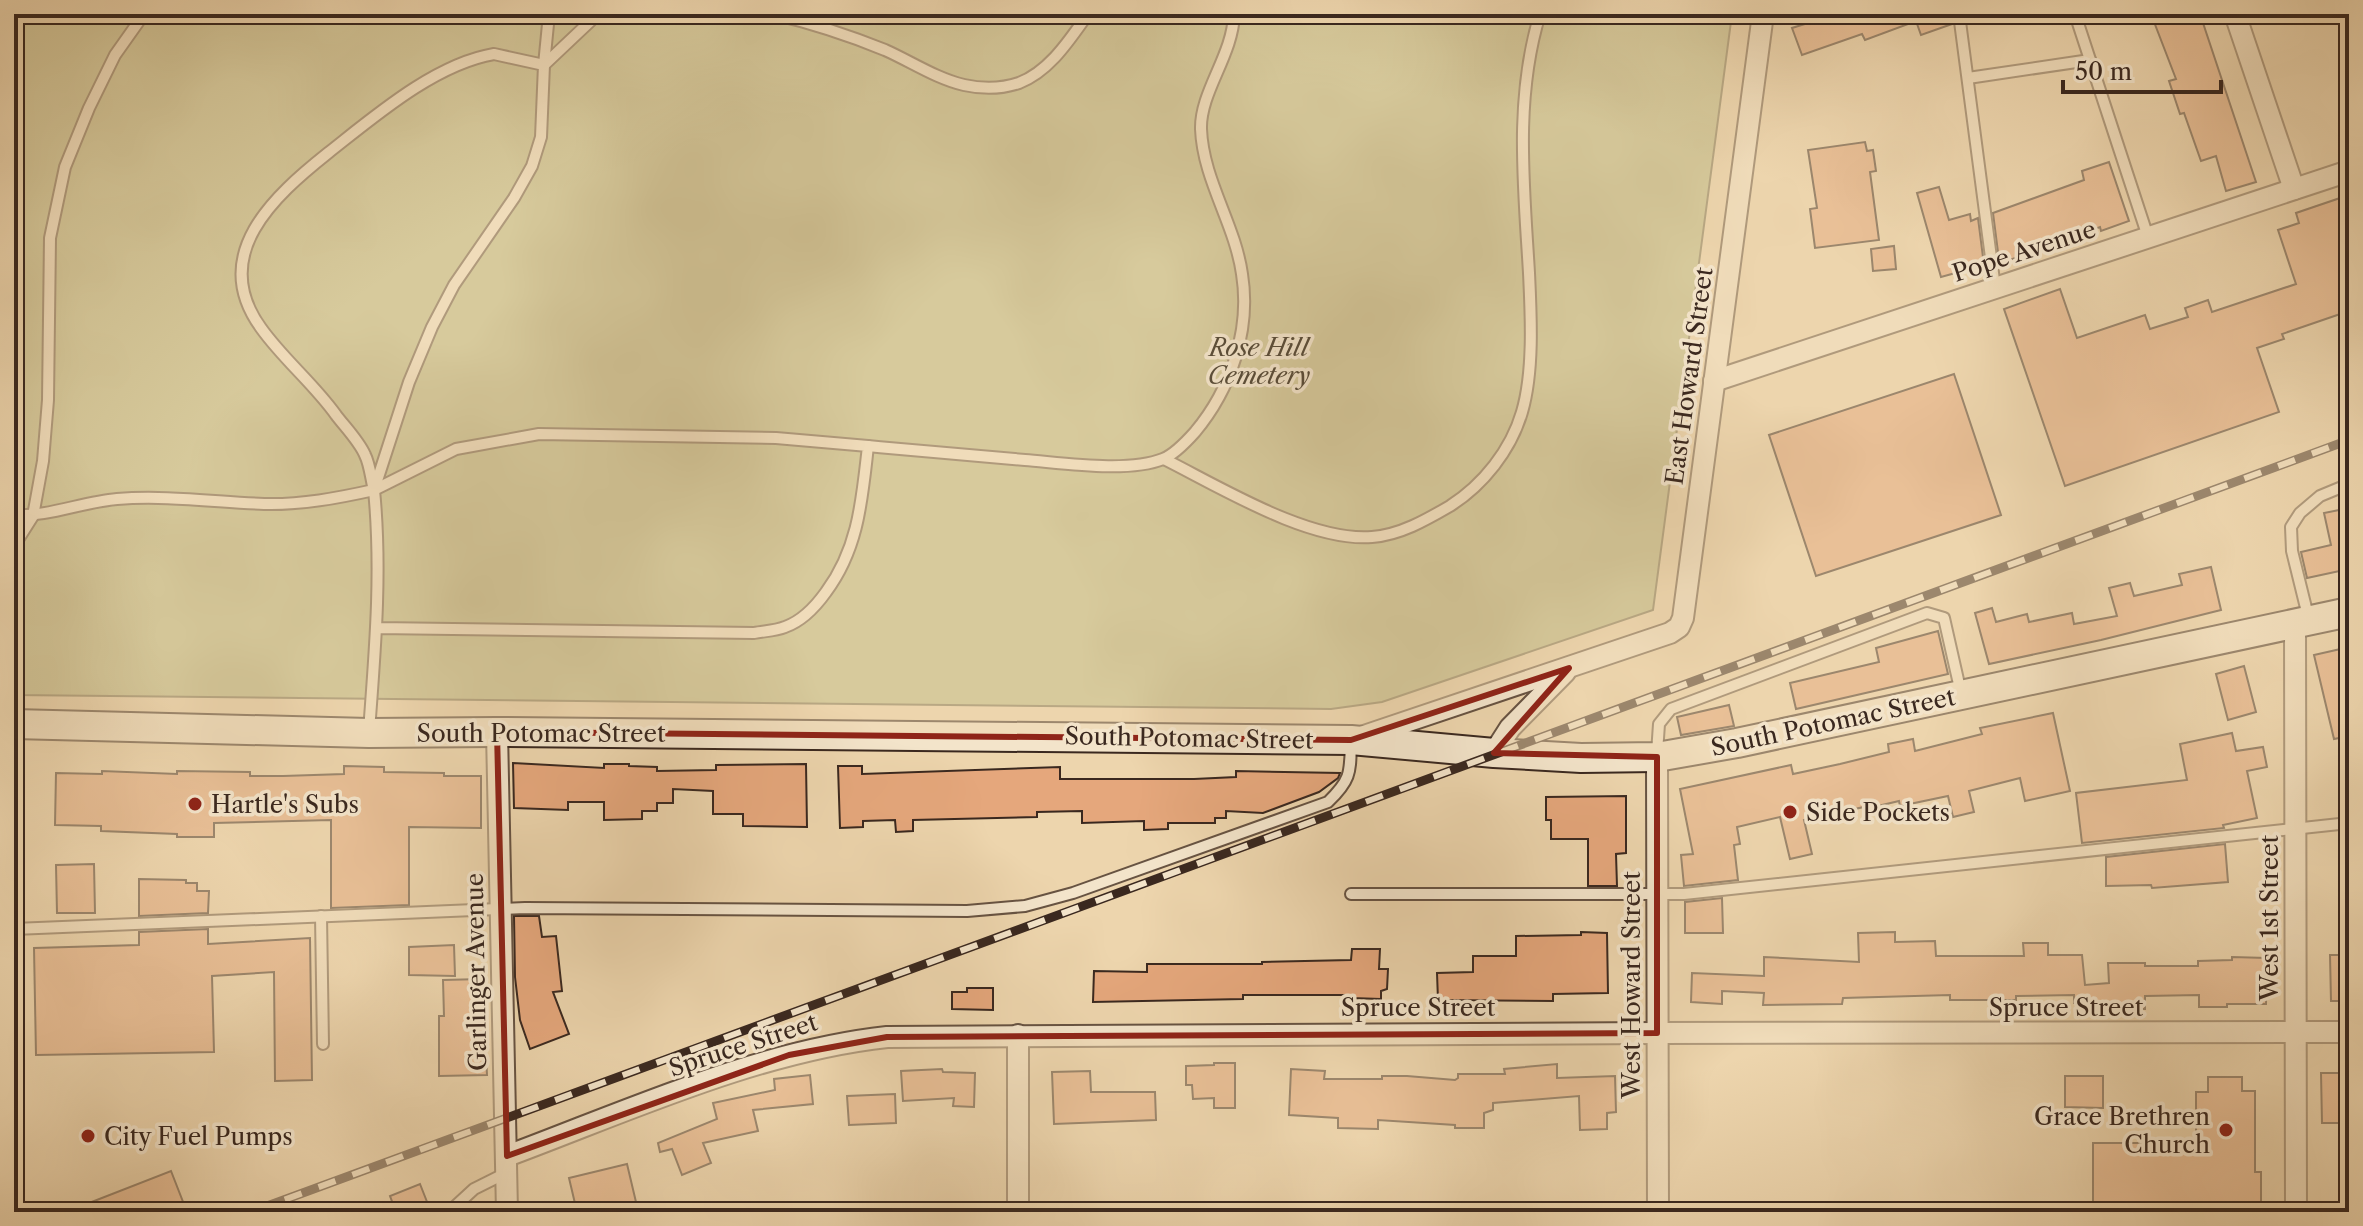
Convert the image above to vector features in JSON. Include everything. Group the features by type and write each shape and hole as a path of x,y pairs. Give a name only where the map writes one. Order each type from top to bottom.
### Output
{"main road":[{"name":"South Potomac Street","path":"14,724 369,733 1351,740 1581,758 1657,757 2349,612"}],"street":[{"name":"East Howard Street","path":"1351,740 1569,668 1670,633 1679,627 1683,618 1763,14"},
{"path":"2236,17 2294,189"},
{"name":"Pope Avenue","path":"1714,381 2349,171"},
{"name":"West 1st Street","path":"2296,1212 2295,829 2302,622"},
{"name":"East Howard Street","path":"1494,753 1510,728 1569,668"},
{"name":"Garlinger Avenue","path":"497,732 507,1212"},
{"name":"West Howard Street","path":"1657,757 1658,1212"},
{"name":"Spruce Street","path":"507,1164 736,1071 839,1042 887,1037 2349,1032"},
{"path":"1018,1035 1018,1212"}],"lane":[{"path":"14,546 33,516 43,461 48,400 50,238 65,167 115,55 144,14"},
{"path":"374,490 409,382 432,327 454,285 514,198 532,166 541,137 549,14"},
{"path":"544,65 598,14"},
{"path":"773,14 820,25 961,85 991,89 1020,83 1043,69 1088,14"},
{"path":"14,515 33,516 72,505 118,499 268,504 328,500 374,490 456,449 497,439 539,434 776,438 1077,464 1126,465 1164,459 1186,443 1208,417 1226,385 1238,350 1243,313 1243,275 1233,234 1202,152 1201,124 1209,95 1234,34 1234,14"},
{"path":"1164,459 1254,504 1335,536 1373,537 1421,524 1457,501 1491,471 1522,412 1529,365 1531,311 1523,98 1540,14"},
{"path":"1959,14 1995,288"},
{"path":"2075,14 2148,237"},
{"path":"2236,17 2257,14"},
{"path":"369,733 377,628 377,525 374,490 365,454 327,403 249,310 242,289 241,263 250,234 268,207 295,179 354,132 441,71 471,58 494,54 544,65"},
{"path":"1968,78 2090,60"},
{"path":"377,628 754,633 786,627 815,608 837,578 853,544 868,446"},
{"path":"2302,622 2291,527 2300,513 2320,496 2349,484"},
{"path":"1657,757 1659,724 1671,709 1927,613 1944,618 1962,695"},
{"path":"14,929 502,909 967,911 1025,906 1073,893 1328,802 1341,790 1350,775 1351,740"},
{"path":"1351,894 1657,896 2349,823"},
{"path":"321,916 323,1044"},
{"path":"449,1212 507,1164"}],"highlighted area":[{"path":"1569,668 1494,753 1657,757 1657,1033 887,1037 789,1055 507,1156 497,732 1351,740"}],"green space":[{"name":"Rose Hill Cemetery","path":"14,14 1732,14 1653,610 1382,702 1331,709 14,695"}],"building":[{"path":"1837,14 1951,14 1952,24 1921,35 1916,21 1865,40 1862,34 1802,55 1792,28"},
{"path":"2151,14 2200,14 2256,182 2226,191 2216,156 2201,161 2184,113 2180,114 2169,81 2176,79"},
{"path":"1865,142 1867,151 1873,150 1876,171 1870,172 1879,240 1815,248 1810,209 1817,208 1808,150"},
{"path":"2109,162 2129,221 2101,231 2100,227 2007,261 1999,260 1993,213 2084,180 2082,171"},
{"path":"1939,187 1949,220 1970,214 1971,221 1978,218 1984,265 1941,277 1917,193"},
{"path":"2349,195 2349,311 2282,334 2284,339 2257,348 2279,412 2065,486 2004,309 2060,289 2077,338 2145,315 2150,329 2188,317 2185,308 2208,300 2212,312 2296,284 2278,230 2299,223 2296,213"},
{"path":"1894,246 1896,269 1873,271 1871,249"},
{"path":"1954,374 2001,515 1816,576 1769,435"},
{"path":"2349,508 2349,569 2307,578 2301,552 2331,545 2324,513"},
{"path":"2211,567 2221,610 1989,664 1975,613 1992,608 1996,622 2027,614 2029,622 2072,613 2074,624 2117,616 2109,588 2130,583 2134,596 2182,585 2179,574"},
{"path":"1938,631 1948,674 1796,709 1790,683 1879,662 1876,648"},
{"path":"2345,648 2349,667 2349,736 2334,739 2314,655"},
{"path":"2244,666 2256,712 2228,720 2216,674"},
{"path":"1729,705 1734,726 1681,735 1677,717"},
{"path":"2053,713 2070,791 2025,801 2020,778 1969,791 1974,812 1953,817 1948,796 1900,806 1899,801 1804,820 1812,854 1790,859 1780,817 1737,827 1740,844 1734,845 1738,880 1684,886 1681,855 1693,854 1680,789 1791,765 1793,774 1840,764 1889,752 1888,744 1913,739 1915,751 1982,734 1980,728"},
{"path":"2232,733 2236,751 2263,747 2267,767 2247,771 2257,818 2223,825 2224,828 2082,843 2076,793 2187,780 2180,744"},
{"path":"513,763 604,768 604,764 629,764 657,767 657,771 716,770 716,765 806,764 807,827 743,826 743,814 713,814 713,791 673,789 673,803 657,803 657,811 642,811 642,819 604,820 604,802 568,802 568,810 514,808"},
{"path":"344,766 384,767 384,772 481,776 481,828 409,827 409,905 331,908 331,820 214,823 214,837 177,837 177,834 101,831 101,826 55,825 56,773 177,774 177,771 250,772 250,776 283,776 344,774"},
{"path":"838,766 862,766 862,774 1060,767 1060,779 1194,779 1236,777 1236,771 1340,773 1319,792 1263,813 1226,811 1226,818 1215,818 1215,823 1168,823 1168,829 1144,830 1144,821 1082,823 1082,811 1037,812 1037,817 913,820 913,831 896,832 895,820 863,821 863,827 840,828"},
{"path":"1626,796 1626,853 1616,854 1617,886 1588,886 1588,839 1551,839 1551,820 1546,820 1546,797"},
{"path":"2225,844 2228,882 2152,888 2151,885 2106,886 2106,857"},
{"path":"94,864 95,913 57,913 56,865"},
{"path":"139,879 197,883 197,891 209,891 208,913 139,916"},
{"path":"1722,898 1723,933 1685,933 1685,902"},
{"path":"514,916 539,916 542,937 556,936 562,991 553,992 569,1034 530,1049 520,1020 515,977"},
{"path":"208,929 208,944 310,938 312,1080 275,1081 274,972 212,976 214,1052 36,1055 34,948 139,945 139,932"},
{"path":"1581,932 1607,933 1608,993 1553,994 1553,1001 1438,1000 1437,973 1473,972 1473,956 1516,956 1516,936 1581,935"},
{"path":"1895,932 1895,942 1935,941 1936,956 2024,956 2023,943 2048,943 2048,955 2082,955 2085,985 2109,983 2108,963 2198,966 2198,961 2232,960 2232,957 2267,958 2266,1004 2199,1007 2199,995 2145,996 2145,1009 2110,1009 2110,1003 2074,1003 2074,995 2016,996 2016,1000 1950,1000 1950,995 1843,998 1842,1004 1763,1005 1764,993 1722,991 1722,1004 1691,1002 1692,973 1764,976 1764,957 1859,962 1858,933"},
{"path":"454,945 455,976 409,975 409,947"},
{"path":"1352,949 1380,949 1379,969 1388,969 1387,989 1381,991 1381,999 1351,998 1351,995 1243,995 1243,999 1093,1002 1094,971 1147,972 1147,964 1351,960"},
{"path":"2330,955 2349,955 2349,1001 2331,1001"},
{"path":"482,979 487,1075 439,1076 439,1016 444,1016 443,980"},
{"path":"967,988 993,988 993,1010 952,1009 952,992 967,992"},
{"path":"1235,1063 1235,1108 1214,1108 1214,1098 1193,1099 1192,1085 1186,1085 1186,1066"},
{"path":"1557,1064 1557,1078 1615,1076 1616,1112 1607,1113 1607,1129 1580,1130 1579,1096 1493,1103 1493,1110 1484,1113 1484,1128 1378,1120 1378,1129 1338,1128 1338,1118 1289,1115 1291,1069 1325,1071 1324,1079 1407,1076 1455,1080 1458,1074 1505,1074 1504,1069"},
{"path":"942,1069 943,1072 975,1073 974,1107 953,1106 954,1098 903,1101 901,1071"},
{"path":"1090,1071 1091,1092 1155,1092 1156,1120 1054,1124 1052,1072"},
{"path":"2321,1073 2346,1073 2346,1123 2322,1123"},
{"path":"810,1075 813,1104 753,1110 758,1131 703,1143 711,1163 682,1175 672,1149 660,1152 658,1143 717,1119 713,1103 775,1090 774,1079"},
{"path":"2065,1076 2103,1076 2103,1108 2065,1107"},
{"path":"2208,1077 2242,1077 2242,1091 2255,1091 2255,1172 2261,1172 2261,1212 2093,1212 2093,1143 2196,1143 2196,1092 2208,1092"},
{"path":"895,1094 896,1123 849,1125 847,1096"},
{"path":"627,1164 636,1202 593,1212 577,1212 569,1178"},
{"path":"171,1171 185,1207 172,1212 66,1212"},
{"path":"420,1184 431,1212 396,1212 390,1196"}],"railway":[{"path":"251,1212 2349,440"}],"place":[{"name":"Hartle's Subs","path":"195,804"},
{"name":"Side Pockets","path":"1790,812"},
{"name":"Grace Brethren Church","path":"2226,1130"},
{"name":"City Fuel Pumps","path":"88,1136"}]}
